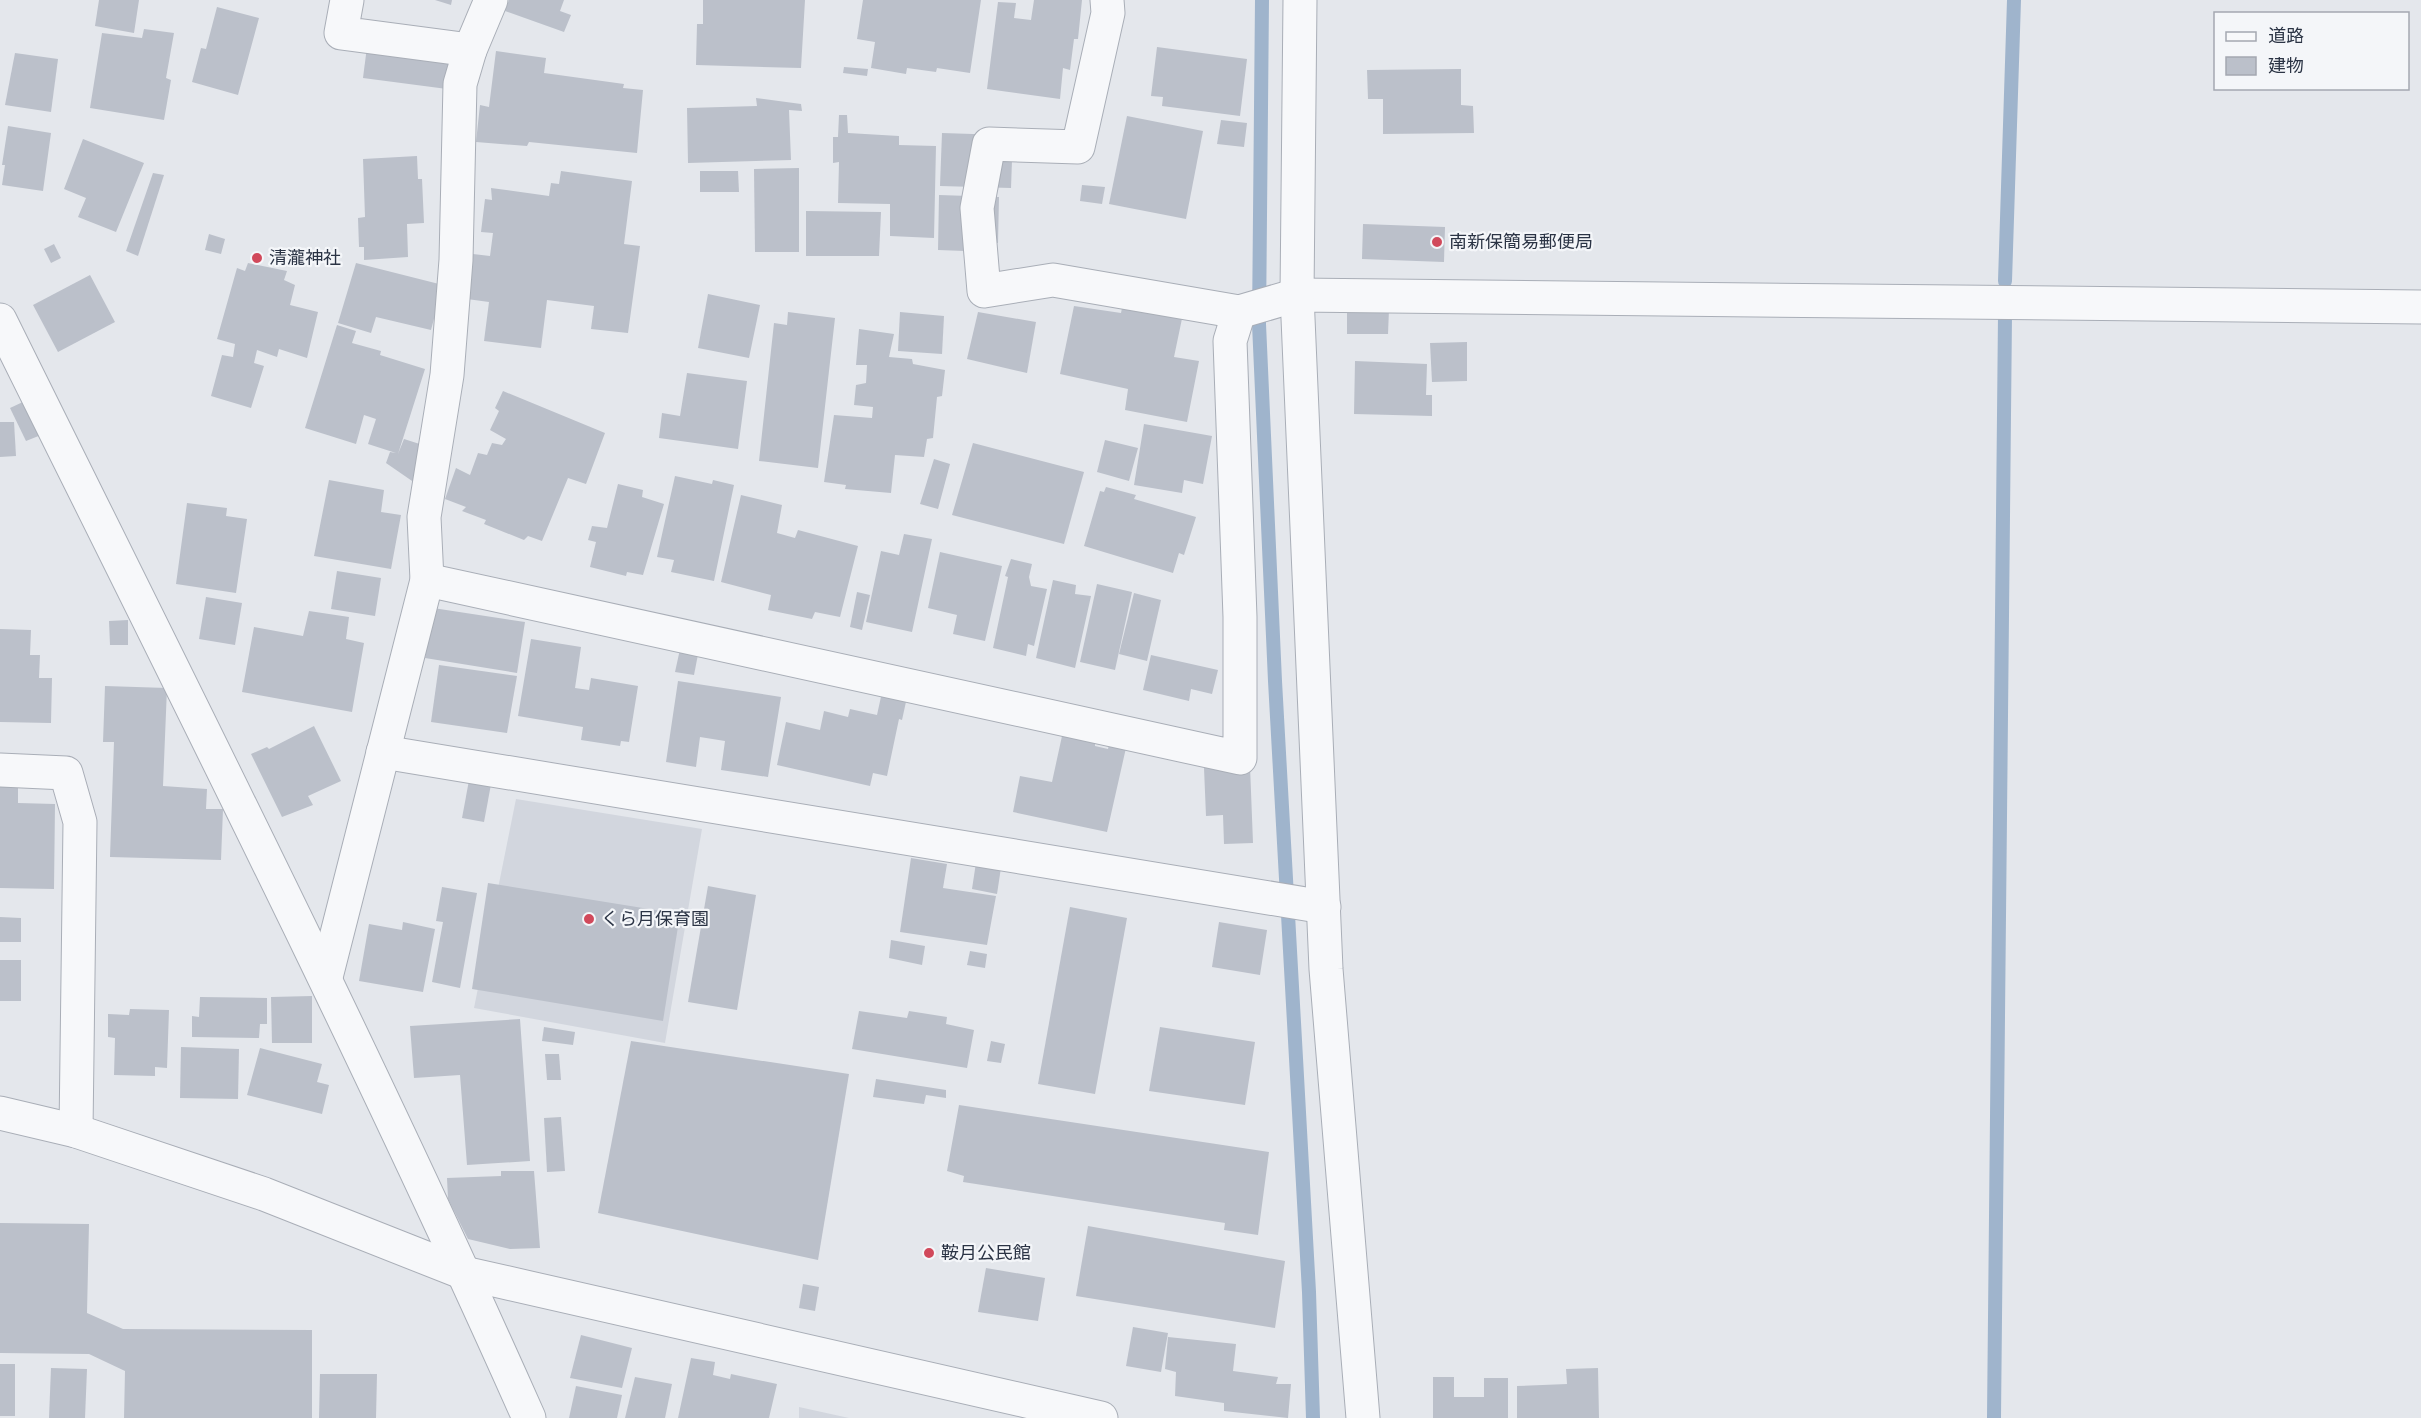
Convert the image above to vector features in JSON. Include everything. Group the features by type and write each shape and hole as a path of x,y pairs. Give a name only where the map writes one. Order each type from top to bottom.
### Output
{"street":[{"path":"347,0 341,33 470,50"},
{"path":"326,977 428,580 424,517 447,375 456,260 460,84 470,50 491,0"},
{"path":"1107,0 1108,13 1078,147 988,144 978,208 984,291 1053,280 1239,312 1297,295 2421,307"},
{"path":"1300,0 1297,295 1324,907 1328,993 1363,1418"},
{"path":"428,580 1240,758 1240,632 1230,341 1239,312"},
{"path":"0,320 326,977 529,1418"},
{"path":"383,752 1324,907"},
{"path":"0,770 66,773 80,822 76,1131"},
{"path":"0,1113 76,1131 264,1194 464,1273 1101,1418"}],"shaded area":[{"name":"くら月保育園","path":"516,799 702,829 665,1043 474,1008"},
{"path":"799,1407 849,1418 799,1418"}],"building":[{"path":"99,0 139,0 134,33 95,26"},
{"path":"435,0 452,0 451,5"},
{"path":"509,0 564,0 560,11 571,15 564,32 505,11"},
{"path":"703,0 805,0 801,68 696,65 697,24 703,24"},
{"path":"863,0 981,0 970,73 937,68 936,72 907,68 906,74 871,68 875,42 857,39"},
{"path":"1034,0 1082,0 1078,39 1074,39 1070,70 1063,68 1060,99 987,89 998,2 1016,3 1014,18 1031,20"},
{"path":"217,7 259,18 238,95 192,82 201,48 206,49"},
{"path":"370,23 452,53 447,89 363,78"},
{"path":"144,29 174,33 166,78 171,80 164,120 90,108 102,33 142,38"},
{"path":"1157,47 1247,59 1240,116 1162,106 1163,97 1151,96"},
{"path":"496,51 546,58 544,73 624,84 623,88 643,90 637,153 529,142 527,146 476,142 480,105 489,107"},
{"path":"15,53 58,59 51,112 5,105"},
{"path":"844,67 868,69 867,76 843,73"},
{"path":"1461,69 1461,105 1473,106 1474,133 1383,134 1383,99 1368,99 1367,70"},
{"path":"756,98 801,104 802,111 789,110 791,160 688,163 687,108 757,106"},
{"path":"839,115 847,115 848,133 899,136 899,145 936,146 934,238 890,236 890,204 838,203 839,162 833,163 833,137 838,137"},
{"path":"1127,116 1203,131 1186,219 1109,204"},
{"path":"1221,120 1247,123 1244,147 1217,144"},
{"path":"8,126 51,133 43,191 2,185 5,165 2,165"},
{"path":"942,133 1004,135 1012,160 1011,188 940,186"},
{"path":"83,139 144,163 116,232 78,217 86,198 64,189"},
{"path":"417,156 418,179 422,179 424,223 407,224 408,257 364,260 364,247 359,247 358,218 365,217 363,159"},
{"path":"799,168 799,252 755,252 754,169"},
{"path":"561,171 632,181 624,244 640,246 628,333 591,329 594,306 547,300 541,348 484,341 489,302 467,299 473,254 490,256 493,233 481,232 485,199 492,200 491,188 549,196 551,183 559,184"},
{"path":"700,171 738,171 739,192 700,192"},
{"path":"153,173 164,175 138,256 126,251"},
{"path":"1082,185 1105,187 1102,204 1080,201"},
{"path":"939,195 999,197 998,243 992,243 992,252 938,250"},
{"path":"806,211 881,212 879,256 806,256"},
{"path":"1363,224 1445,227 1444,262 1362,259"},
{"path":"209,234 225,239 221,254 205,250"},
{"path":"54,244 61,258 51,263 44,249"},
{"path":"248,263 287,271 284,280 295,285 290,305 318,312 307,358 279,349 277,357 257,350 254,363 264,366 251,408 211,396 222,355 233,357 235,344 217,339 237,268 245,271"},
{"path":"356,263 443,285 431,330 376,317 371,333 338,323"},
{"path":"90,275 115,322 58,352 33,305"},
{"path":"708,294 760,305 749,358 698,348"},
{"path":"1124,298 1184,309 1174,357 1199,361 1187,422 1125,410 1128,389 1060,374 1074,306 1121,313"},
{"path":"1347,308 1389,309 1388,334 1347,334"},
{"path":"788,312 835,318 818,468 759,461 774,323 787,325"},
{"path":"900,312 944,316 942,354 898,351"},
{"path":"978,312 1036,322 1027,373 967,359"},
{"path":"337,325 356,331 352,343 381,351 380,355 425,369 398,454 404,439 426,446 415,483 386,463 390,452 396,453 368,444 376,419 364,415 356,444 305,428"},
{"path":"859,329 894,334 889,357 912,359 913,364 945,370 942,396 937,397 933,438 927,439 924,457 895,455 891,493 845,489 846,485 824,482 834,415 872,418 873,407 854,405 856,385 866,383 867,365 856,365"},
{"path":"1467,342 1467,381 1432,382 1430,343"},
{"path":"1355,361 1427,364 1426,395 1432,395 1432,416 1354,414"},
{"path":"687,373 747,381 738,449 659,438 662,413 680,416"},
{"path":"503,391 605,433 586,484 568,478 542,541 528,536 524,540 484,524 486,520 462,511 466,507 445,499 456,468 470,475 478,453 487,455 492,443 502,445 506,439 490,430 499,411 495,408"},
{"path":"25,401 41,435 26,441 10,408"},
{"path":"0,422 14,422 16,456 0,457"},
{"path":"1144,424 1212,436 1203,484 1184,480 1182,493 1134,485"},
{"path":"1105,440 1138,448 1129,481 1097,472"},
{"path":"973,443 1084,472 1064,544 952,515"},
{"path":"934,459 950,464 938,509 920,504"},
{"path":"675,476 712,484 713,480 734,485 714,581 671,572 674,560 657,557"},
{"path":"329,480 384,490 381,512 401,515 391,569 314,556"},
{"path":"618,484 643,490 642,497 664,504 643,575 627,572 626,576 590,567 596,542 588,540 592,526 607,528"},
{"path":"1106,487 1136,495 1134,499 1196,517 1184,555 1179,553 1173,573 1084,546 1100,491 1104,492"},
{"path":"741,495 782,505 777,533 795,538 798,530 858,546 840,617 815,612 812,619 768,610 771,595 721,582"},
{"path":"187,503 227,508 226,516 247,519 236,593 176,584"},
{"path":"904,534 932,539 912,632 866,622 881,551 899,555"},
{"path":"940,552 1002,566 985,641 953,634 957,615 928,608"},
{"path":"1011,559 1032,564 1029,577 1031,586 1047,589 1034,646 1028,644 1026,656 993,648 1008,577 1005,576"},
{"path":"337,571 381,578 375,616 331,609"},
{"path":"1053,580 1076,585 1075,594 1091,596 1075,668 1036,658"},
{"path":"1097,584 1132,592 1115,670 1080,662"},
{"path":"857,592 870,595 862,630 850,627"},
{"path":"1134,593 1161,600 1147,661 1119,654"},
{"path":"206,597 242,603 235,645 199,639"},
{"path":"433,608 525,622 517,673 425,658"},
{"path":"309,611 349,617 346,639 364,643 352,712 242,692 254,627 303,636"},
{"path":"128,620 128,645 110,645 109,621"},
{"path":"0,629 31,630 30,655 40,655 39,678 52,678 51,723 0,722"},
{"path":"531,639 581,647 575,688 589,690 591,678 638,686 629,742 621,741 620,746 581,740 583,727 518,716"},
{"path":"682,640 700,644 694,675 675,672"},
{"path":"1151,655 1218,670 1212,694 1191,689 1189,701 1143,690"},
{"path":"439,665 517,676 507,733 431,722"},
{"path":"678,681 781,697 768,777 721,770 725,741 700,737 696,767 666,762"},
{"path":"884,683 909,688 902,720 899,719 887,776 873,773 870,786 777,765 786,722 820,730 824,711 848,717 850,709 877,715"},
{"path":"105,686 167,688 163,786 207,789 206,809 223,809 221,860 110,857 114,742 103,742"},
{"path":"314,726 341,781 308,796 313,805 282,817 251,754 267,747 269,749"},
{"path":"1111,735 1128,739 1107,832 1013,812 1020,776 1052,782 1062,736 1095,742 1095,746 1108,749"},
{"path":"1250,766 1253,843 1224,844 1223,815 1206,816 1204,768"},
{"path":"470,775 492,779 484,822 462,818"},
{"path":"0,781 18,781 18,803 55,804 54,889 0,888"},
{"path":"977,856 1002,861 997,894 972,889"},
{"path":"911,858 947,864 943,888 996,896 987,945 900,932"},
{"path":"488,883 680,914 663,1021 472,989"},
{"path":"708,886 756,895 737,1010 688,1002"},
{"path":"442,887 477,893 460,988 432,982 443,922 436,921"},
{"path":"1070,907 1127,918 1095,1094 1038,1084"},
{"path":"0,917 21,918 21,942 0,942"},
{"path":"403,922 435,929 423,992 359,981 369,924 402,930"},
{"path":"1219,922 1267,930 1260,975 1212,967"},
{"path":"891,940 925,946 922,965 889,958"},
{"path":"970,951 987,954 985,968 967,965"},
{"path":"0,960 21,960 21,1001 0,1001"},
{"path":"312,996 312,1043 272,1043 271,997"},
{"path":"200,997 267,998 267,1024 260,1024 259,1038 192,1037 192,1016 199,1017"},
{"path":"130,1009 169,1010 167,1068 155,1067 155,1076 114,1075 115,1038 108,1037 108,1014 129,1015"},
{"path":"859,1011 907,1018 909,1011 947,1017 946,1024 974,1030 967,1068 852,1049"},
{"path":"520,1019 530,1161 467,1165 460,1075 414,1078 410,1026"},
{"path":"544,1027 575,1032 573,1045 542,1041"},
{"path":"1160,1027 1255,1042 1245,1105 1149,1091"},
{"path":"631,1041 849,1074 818,1260 598,1213"},
{"path":"991,1041 1005,1044 1001,1063 987,1061"},
{"path":"181,1047 239,1049 238,1099 180,1098"},
{"path":"260,1048 322,1064 317,1082 329,1085 322,1114 247,1095"},
{"path":"545,1054 559,1054 561,1080 547,1080"},
{"path":"876,1079 946,1090 946,1098 926,1095 924,1104 873,1097"},
{"path":"959,1105 1269,1152 1258,1235 1224,1230 1225,1223 963,1182 964,1176 947,1171"},
{"path":"561,1117 565,1171 547,1172 544,1118"},
{"path":"501,1171 534,1171 540,1248 510,1249 468,1239 448,1199 447,1178 501,1176"},
{"path":"0,1223 89,1224 87,1313 123,1329 312,1330 312,1418 124,1418 125,1371 89,1354 0,1353"},
{"path":"1088,1226 1285,1261 1275,1328 1076,1296"},
{"path":"986,1268 1045,1278 1038,1321 978,1312"},
{"path":"803,1284 819,1287 815,1311 799,1308"},
{"path":"1133,1327 1168,1333 1161,1372 1126,1366"},
{"path":"581,1335 632,1348 622,1388 570,1378"},
{"path":"1168,1337 1236,1344 1233,1371 1278,1377 1276,1384 1291,1384 1288,1418 1224,1411 1224,1403 1175,1396 1176,1372 1165,1369"},
{"path":"691,1358 715,1362 713,1375 730,1379 731,1374 777,1384 769,1418 678,1418"},
{"path":"0,1364 15,1364 15,1416 0,1416"},
{"path":"51,1368 87,1369 85,1418 49,1418"},
{"path":"1598,1368 1599,1418 1517,1418 1517,1386 1567,1384 1566,1369"},
{"path":"320,1374 377,1374 376,1418 319,1418"},
{"path":"635,1377 672,1384 665,1418 625,1418"},
{"path":"1433,1377 1454,1377 1454,1397 1484,1397 1484,1378 1508,1378 1508,1418 1433,1418"},
{"path":"576,1386 622,1395 617,1418 569,1418"}],"waterway":[{"path":"1262,0 1259,324 1275,681 1309,1292 1313,1418"},
{"path":"2005,281 2014,0"},
{"path":"1994,1418 2005,315"}],"place":[{"name":"南新保簡易郵便局","path":"1437,242"},
{"name":"清瀧神社","path":"257,258"},
{"name":"くら月保育園","path":"589,919"},
{"name":"鞍月公民館","path":"929,1253"}]}
